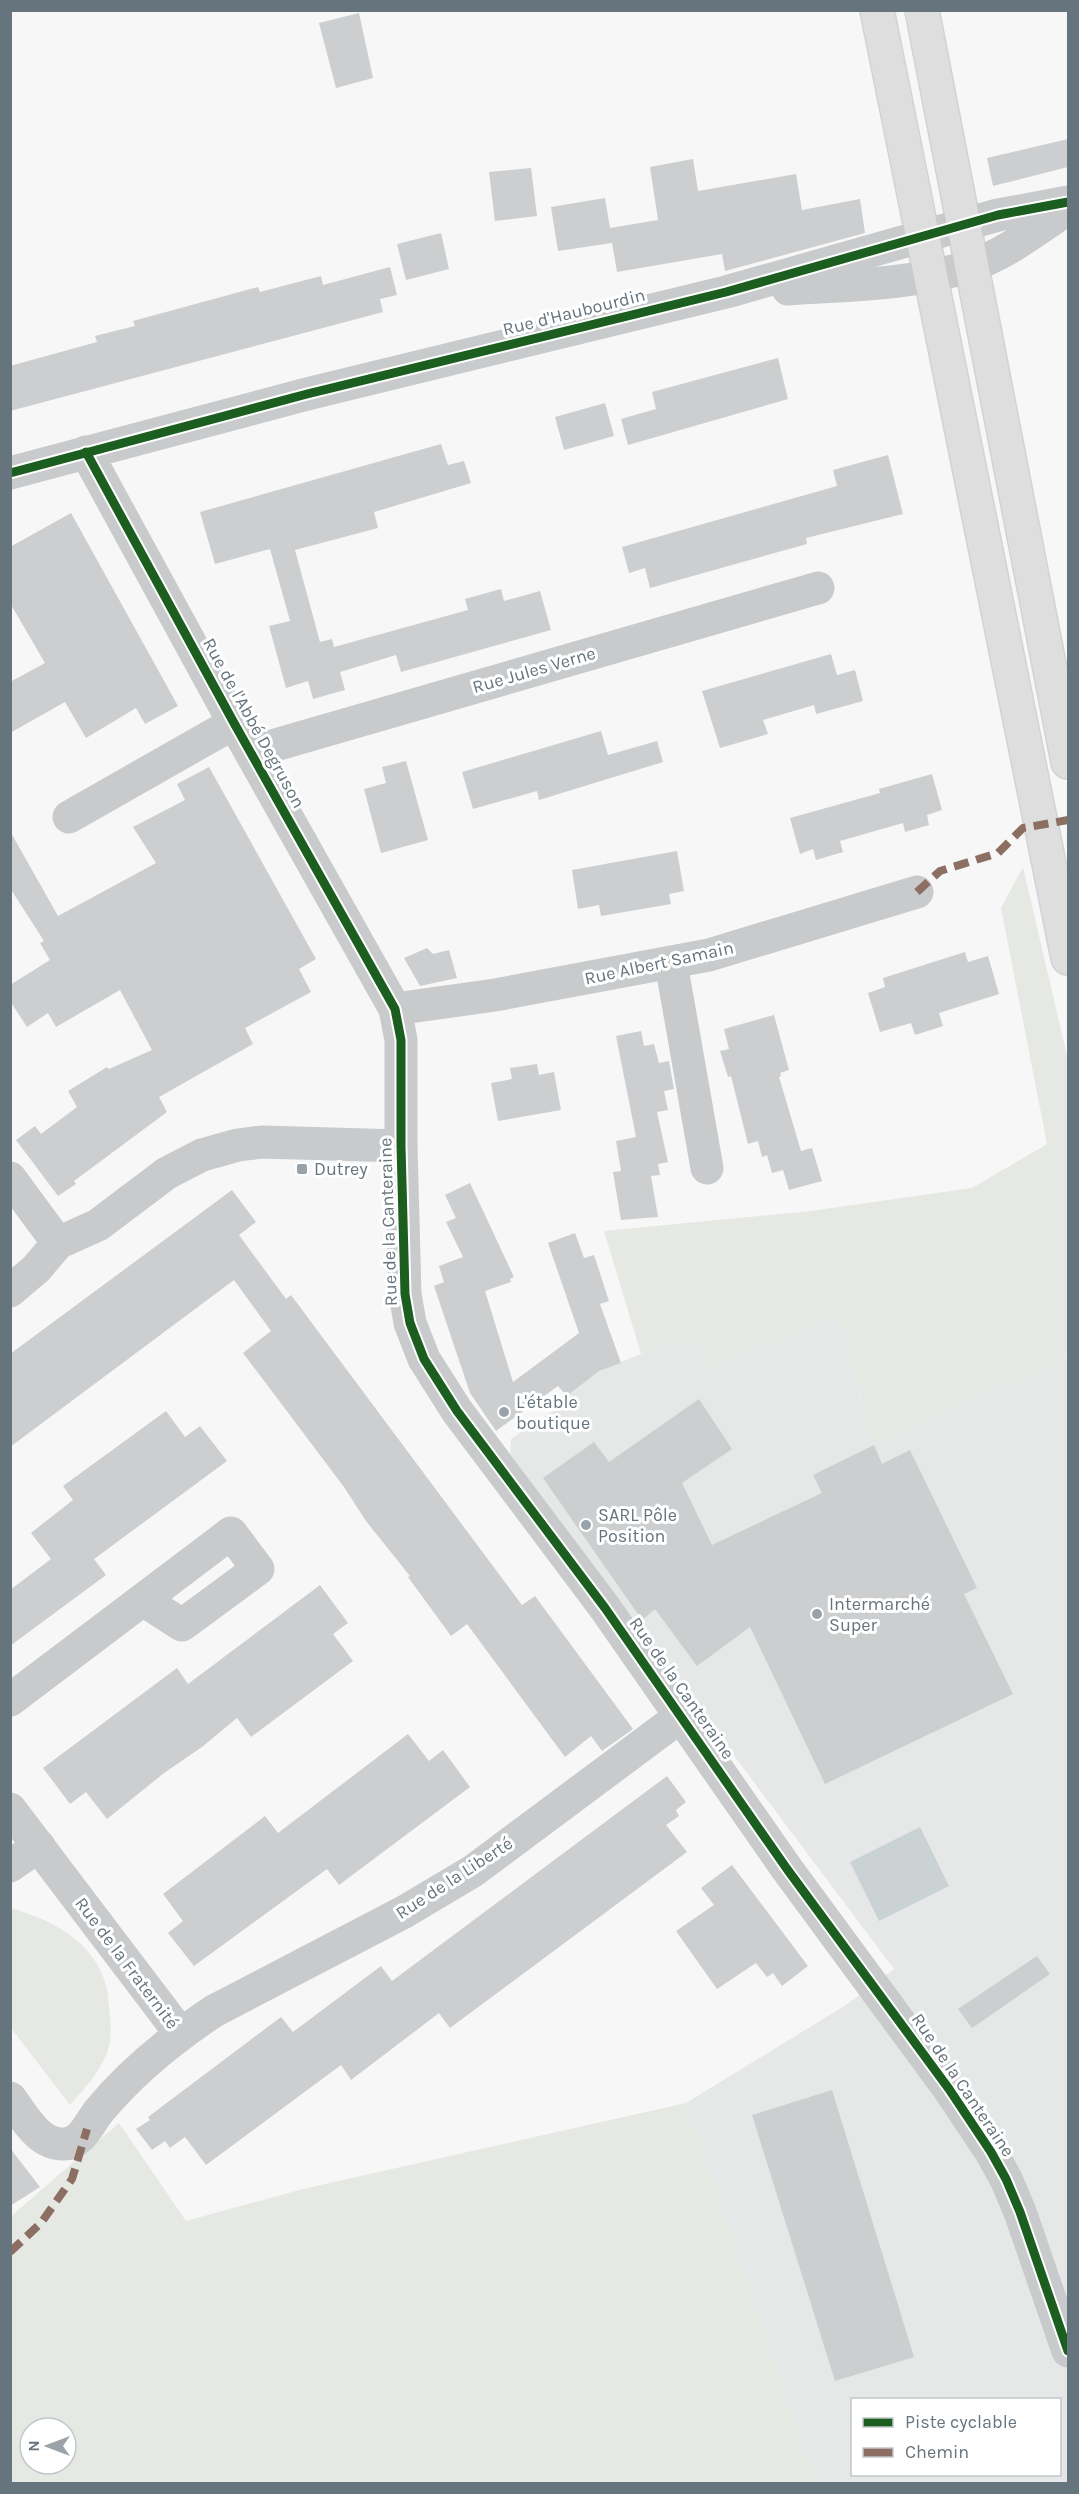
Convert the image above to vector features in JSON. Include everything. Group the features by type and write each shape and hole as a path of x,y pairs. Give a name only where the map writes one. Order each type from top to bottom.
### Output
{"main road":[{"path":"877,10 1068,958"},
{"path":"922,10 1068,762"}],"street":[{"name":"Rue d'Haubourdin","path":"10,473 339,386 726,292 963,224 1068,202"},
{"name":"Rue d'Haubourdin","path":"726,292 870,284 932,275 971,266 1006,249 1068,209"},
{"name":"Rue de l'Abbé Degruson","path":"86,452 250,752 395,1010"},
{"name":"Rue Jules Verne","path":"250,752 818,588"},
{"path":"69,817 234,723"},
{"name":"Rue Albert Samain","path":"395,1010 447,1004 671,963 768,938 917,892"},
{"path":"671,963 707,1168"},
{"name":"Rue de la Canteraine","path":"395,1010 401,1040 405,1294 410,1323 424,1359 457,1411 605,1608 787,1869 949,2089 991,2152 1020,2212 1068,2351"},
{"path":"10,1291 36,1269 58,1243 98,1225 167,1173 214,1150 262,1142 401,1146"},
{"path":"10,1178 58,1243"},
{"path":"10,1700 142,1600"},
{"name":"Rue de la Liberté","path":"180,2033 230,2002 438,1894 473,1871 681,1716"},
{"name":"Rue de la Fraternité","path":"10,1809 180,2033 117,2092 75,2142 66,2144 45,2140 10,2098"},
{"path":"10,1866 39,1846"}],"shaded area":[{"path":"1023,867 1068,1060 1068,1356 874,1445 837,1312 706,1371 697,1336 641,1354 604,1231 811,1211 972,1188 1047,1144 1001,908"},
{"path":"837,1312 874,1445 1068,1356 1068,2483 816,2483 686,2103 846,2005 894,1969 510,1457 511,1439 566,1402 567,1396 599,1371 641,1354 697,1336 706,1371"},
{"path":"920,1827 949,1886 879,1921 850,1862"},
{"path":"11,1908 41,1919 69,1934 91,1956 100,1969 106,1985 111,2024 109,2048 95,2074 70,2105 11,2028"},
{"path":"686,2103 816,2483 11,2483 10,2217 119,2123 186,2221 303,2189"}],"building":[{"path":"359,13 373,78 336,88 319,23"},
{"path":"1068,139 1068,167 993,186 987,158"},
{"path":"693,159 698,191 796,174 802,210 860,199 865,233 725,271 722,254 617,272 612,243 558,251 551,207 605,198 610,228 658,220 650,167"},
{"path":"531,168 537,216 495,221 489,172"},
{"path":"441,233 449,269 406,280 397,244"},
{"path":"390,267 397,295 380,299 383,312 10,411 10,366 97,342 95,336 135,326 133,321 258,287 260,292 321,276 323,285"},
{"path":"778,358 788,399 628,445 621,419 656,409 652,392"},
{"path":"605,403 614,436 564,450 555,417"},
{"path":"441,444 448,465 464,461 471,483 374,512 378,528 295,550 320,642 332,639 334,647 468,610 465,599 501,589 504,601 540,591 551,630 401,672 396,655 340,672 345,690 313,699 308,681 286,688 269,626 290,621 270,549 215,564 200,512"},
{"path":"888,455 903,514 806,538 807,544 650,588 645,568 629,573 622,547 837,486 833,470"},
{"path":"71,513 178,706 145,724 136,708 86,738 65,702 10,733 10,682 45,663 10,603 10,547"},
{"path":"831,654 837,675 855,670 863,701 816,714 814,705 763,720 768,734 720,748 702,691"},
{"path":"601,731 608,755 657,741 663,762 539,800 537,791 473,809 462,772"},
{"path":"406,761 428,840 381,853 364,789 386,783 382,767"},
{"path":"209,767 316,959 299,969 311,992 245,1028 253,1044 159,1097 167,1112 74,1181 76,1184 58,1196 16,1140 35,1126 41,1134 77,1107 68,1091 107,1067 109,1069 152,1050 120,990 56,1027 48,1013 27,1027 10,1001 10,985 50,960 40,943 44,941 10,888 10,831 58,916 156,863 133,827 185,800 177,784"},
{"path":"932,774 942,810 927,815 929,825 905,832 903,823 840,841 843,852 816,860 813,849 800,854 790,818 880,793 879,789"},
{"path":"677,851 684,891 669,894 671,904 601,916 599,905 578,909 572,870"},
{"path":"427,948 433,954 449,950 457,978 420,986 404,958"},
{"path":"965,952 968,962 988,956 999,994 939,1013 943,1026 915,1035 911,1023 880,1032 868,993 885,987 883,978"},
{"path":"774,1015 789,1070 780,1073 779,1077 801,1151 812,1148 822,1181 789,1190 783,1170 772,1173 767,1155 762,1157 758,1141 748,1144 731,1076 728,1077 720,1051 729,1049 724,1029"},
{"path":"641,1031 644,1046 654,1044 659,1063 669,1061 674,1089 664,1091 668,1110 657,1112 668,1162 658,1164 660,1175 651,1176 658,1217 621,1220 613,1172 621,1171 616,1141 636,1137 616,1036"},
{"path":"537,1064 539,1075 554,1072 561,1110 498,1121 491,1083 512,1079 510,1068"},
{"path":"470,1183 514,1277 510,1279 511,1282 485,1291 513,1382 579,1333 548,1243 575,1233 584,1258 594,1255 609,1301 600,1304 621,1363 599,1371 567,1396 558,1386 496,1431 470,1393 434,1286 444,1282 439,1266 463,1257 446,1222 456,1218 445,1195"},
{"path":"232,1190 256,1222 239,1235 286,1299 291,1295 522,1605 535,1596 633,1729 602,1751 591,1736 565,1757 467,1624 451,1636 408,1577 410,1576 366,1521 344,1487 243,1353 271,1331 234,1280 10,1447 10,1354"},
{"name":"Intermarché Super","path":"699,1399 732,1449 682,1483 712,1545 822,1493 813,1475 874,1445 882,1464 910,1450 977,1588 964,1594 1013,1694 825,1784 750,1627 697,1666 655,1609 642,1620 543,1478 594,1442 609,1462"},
{"path":"166,1411 185,1437 200,1426 227,1461 94,1559 106,1575 10,1646 10,1590 51,1559 31,1533 73,1500 63,1486"},
{"path":"320,1585 348,1623 333,1634 353,1661 251,1737 237,1718 107,1819 86,1792 70,1804 43,1768 177,1668 188,1684"},
{"path":"408,1734 429,1761 443,1750 470,1787 339,1885 327,1869 194,1966 168,1933 183,1921 163,1894 265,1816 278,1833"},
{"path":"667,1776 686,1802 676,1810 679,1816 666,1825 687,1852 450,2028 439,2013 351,2080 341,2065 206,2165 185,2137 170,2148 165,2141 152,2150 136,2129 150,2120 148,2117 281,2017 293,2032 381,1966 392,1981"},
{"path":"732,1865 808,1966 782,1986 773,1973 767,1977 756,1963 717,1989 676,1931 714,1905 701,1888"},
{"path":"1037,1956 1050,1974 972,2028 958,2009"},
{"path":"832,2090 914,2357 835,2381 752,2115"},
{"path":"10,2148 40,2187 10,2206"}],"marked path":[{"path":"917,892 940,871 998,853 1023,828 1068,820"},
{"path":"10,2252 41,2223 72,2179 87,2129"}],"cycle path":[{"path":"10,473 307,394 726,292 998,215 1068,202"},
{"path":"86,452 234,723 395,1009 401,1040 405,1294 410,1323 424,1359 457,1411 605,1608 787,1869 949,2089 991,2152 1020,2212 1068,2351"}],"place":[{"name":"Dutrey","path":"302,1169"},
{"name":"L'étable boutique","path":"504,1412"},
{"name":"SARL Pôle Position","path":"586,1525"},
{"name":"Intermarché Super","path":"817,1614"}]}
